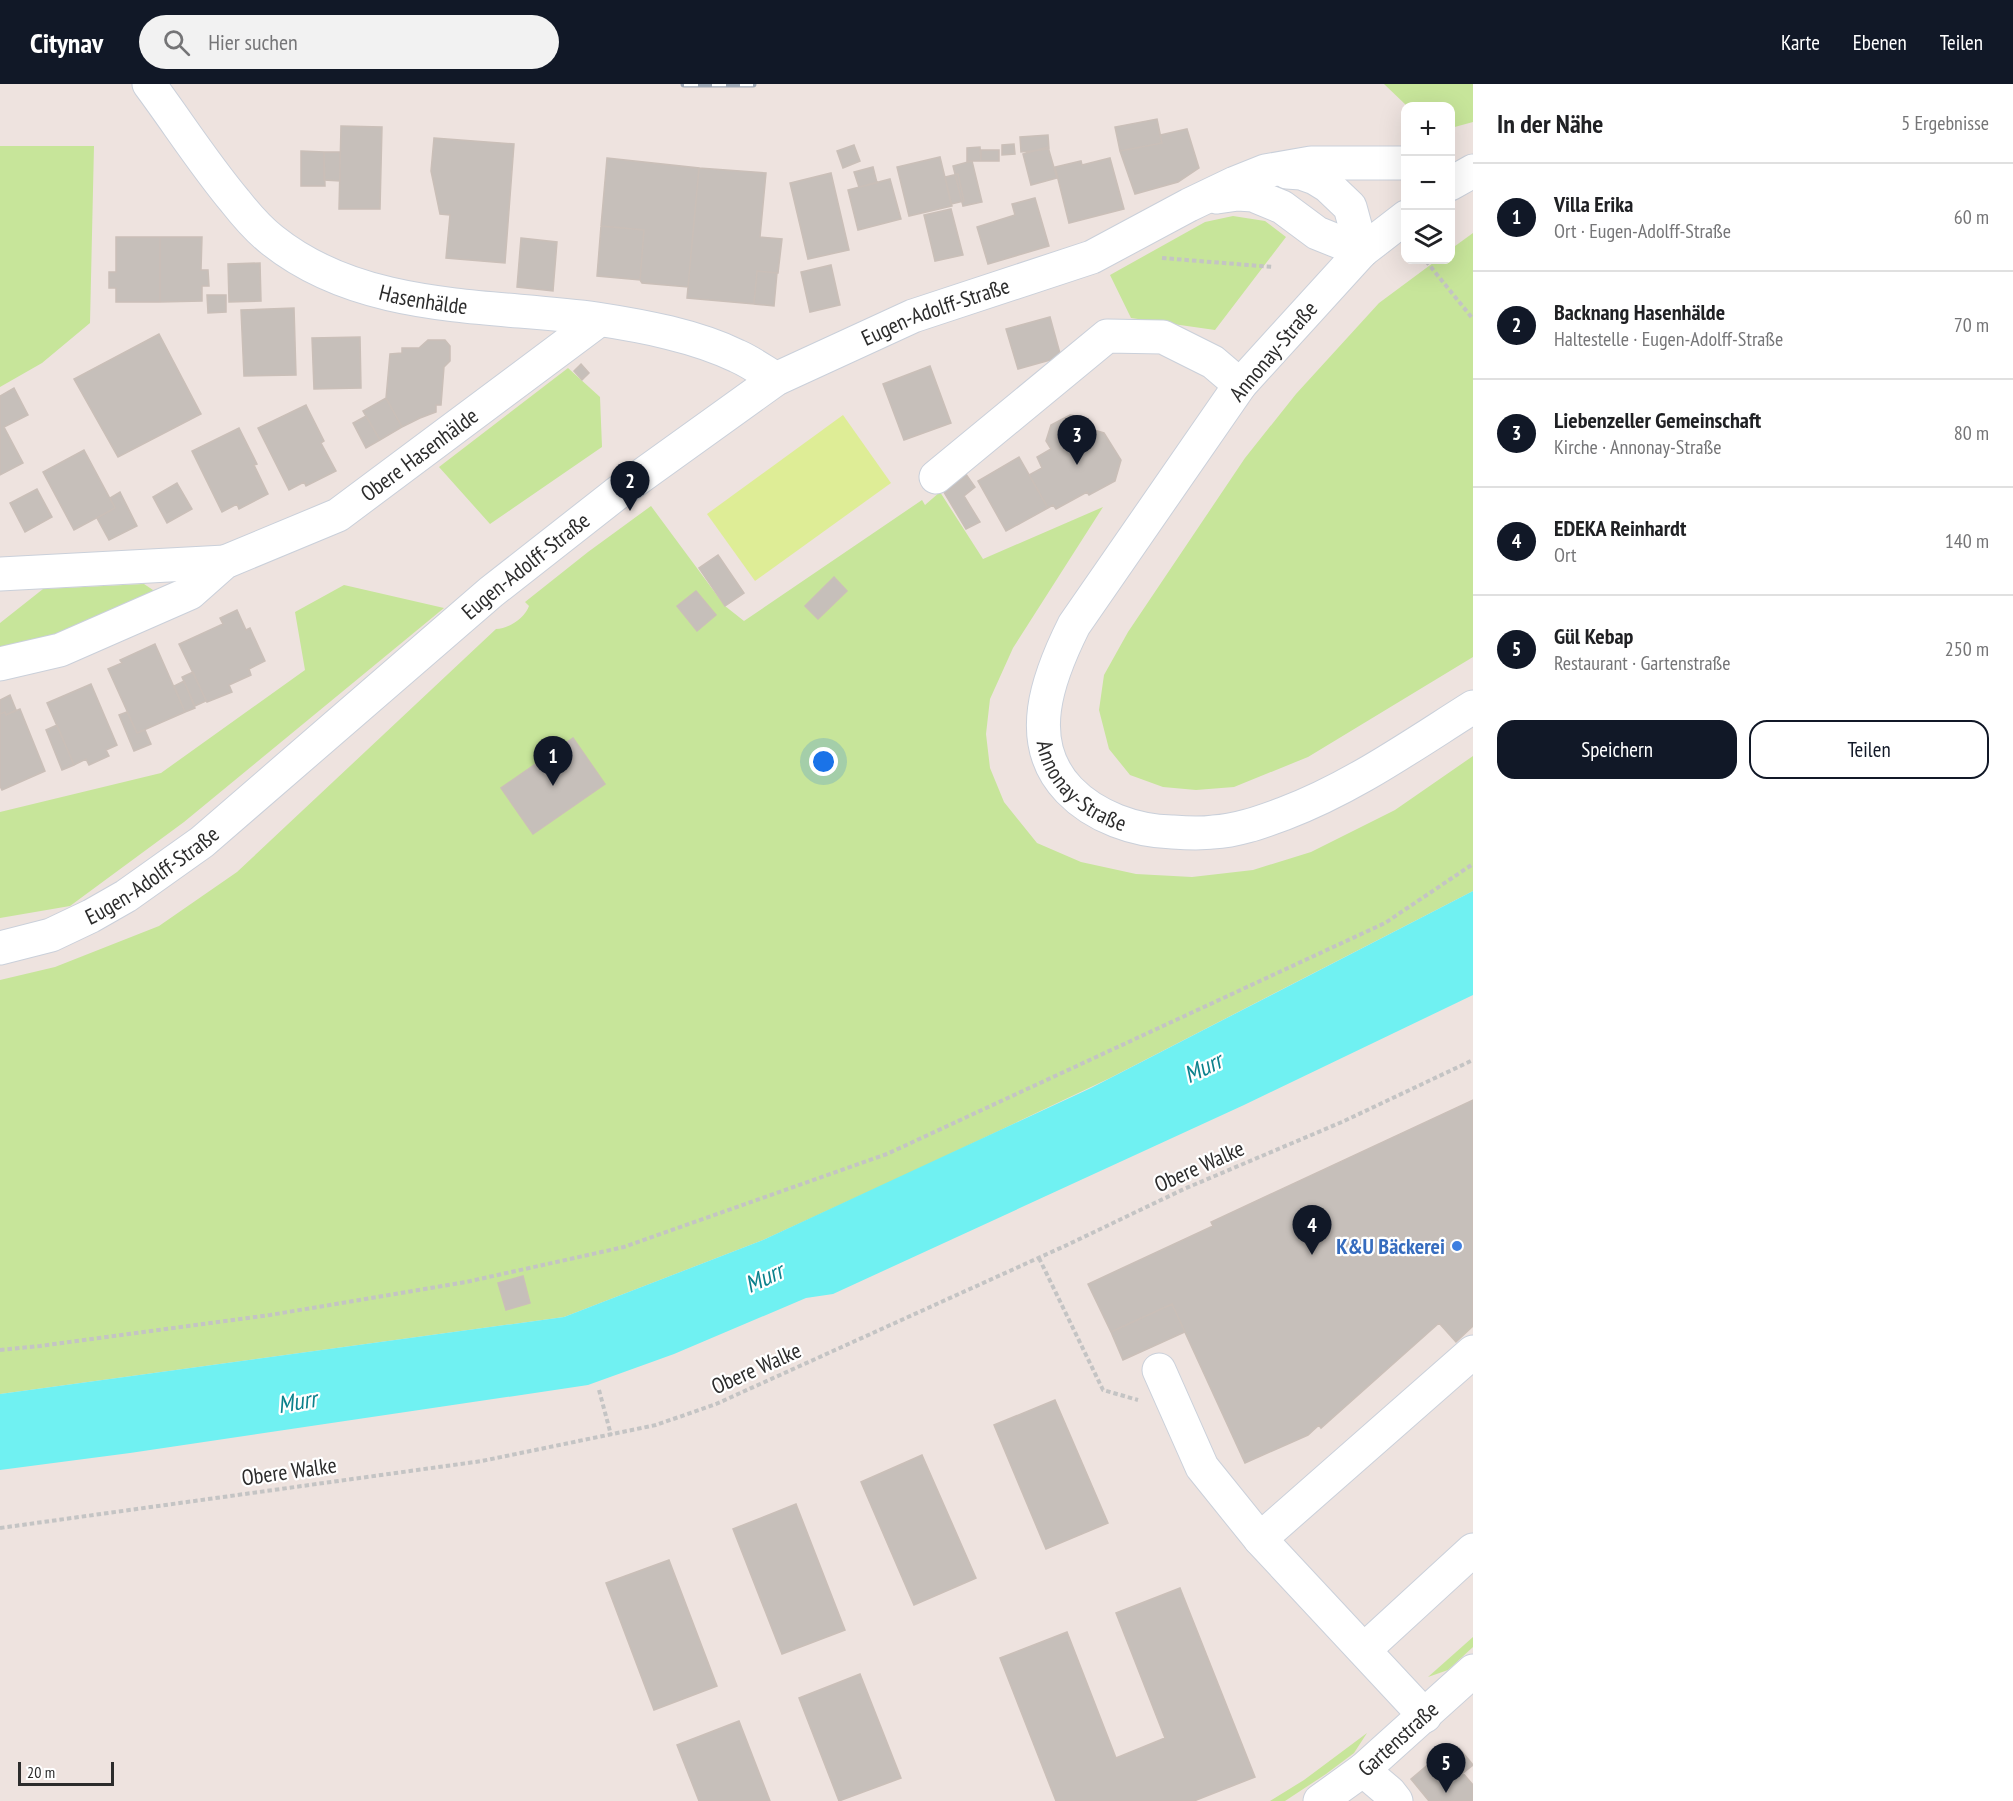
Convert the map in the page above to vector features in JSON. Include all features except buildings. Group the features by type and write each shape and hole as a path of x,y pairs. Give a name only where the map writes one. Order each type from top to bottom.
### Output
{"street":[{"name":"Hasenhälde","path":"149,84 209,170 249,218 296,258 354,285 401,298 599,320 682,336 737,356 776,379"},
{"path":"1455,159 1473,158"},
{"name":"Eugen-Adolff-Straße","path":"0,948 51,935 91,916 126,896 202,842 490,592 625,488 776,379 913,316 1092,257 1189,205 1264,171 1311,163 1401,163"},
{"name":"Eugen-Adolff-Straße","path":"1264,171 1301,173 1328,186 1350,207 1362,251"},
{"path":"1455,181 1473,171"},
{"name":"Eugen-Adolff-Straße","path":"1189,205 1221,196 1253,195 1282,207 1317,233 1362,251"},
{"path":"1362,251 1401,221"},
{"name":"Annonay-Straße","path":"1362,251 1240,385 1074,625 1061,651 1044,707 1043,734 1046,751 1053,769 1063,783 1087,806 1111,818 1139,829 1157,832 1215,832 1260,823 1331,794 1380,768 1473,707"},
{"name":"Obere Hasenhälde","path":"0,664 60,650 190,593 225,562 338,515 599,320"},
{"path":"936,477 1107,336 1163,337 1213,362 1240,385"},
{"name":"Obere Hasenhälde","path":"0,574 225,562"},
{"path":"1260,1539 1473,1352"},
{"path":"1159,1370 1202,1467 1260,1539 1425,1716"},
{"path":"1364,1650 1473,1550"},
{"name":"Gartenstraße","path":"1320,1801 1363,1770 1473,1671"},
{"path":"1363,1770 1396,1801"}],"path":[{"path":"1157,257 1274,267"},
{"path":"1428,264 1473,319"},
{"path":"0,1350 270,1315 466,1282 624,1248 886,1154 1385,923 1473,864"},
{"name":"Obere Walke","path":"0,1528 482,1461 656,1425 716,1404 1039,1258 1184,1189 1342,1122 1473,1060"},
{"path":"1039,1258 1103,1390 1178,1413"},
{"path":"599,1390 611,1435"}],"green space":[{"path":"1384,84 1473,84 1473,122 1455,127 1455,102 1403,102"},
{"path":"0,146 94,146 90,323 42,363 0,387"},
{"path":"1233,216 1265,221 1286,237 1215,330 1131,318 1110,275 1205,222"},
{"path":"1473,233 1473,657 1308,757 1234,787 1196,790 1163,787 1130,775 1109,749 1099,710 1104,675 1128,632 1245,458 1296,394 1379,303 1432,264 1455,264 1455,246"},
{"path":"568,368 600,397 602,447 490,524 439,467"},
{"path":"843,415 891,483 755,581 707,514"},
{"path":"940,492 983,559 1103,507 1013,648 990,699 986,734 990,768 1004,802 1037,843 1081,862 1136,874 1192,877 1253,870 1311,852 1395,810 1473,756 1473,891 1110,1078 916,1170 763,1240 564,1317 0,1394 0,980 55,967 159,926 237,872 496,629 506,627 520,619 529,606 525,602 651,506 725,606 744,621 922,500 925,505"},
{"path":"144,584 162,596 0,654 0,623 43,589"},
{"path":"344,585 444,608 184,822 70,906 0,918 0,812 161,773 305,670 295,612"},
{"path":"1473,1637 1473,1647 1448,1670 1428,1677"},
{"path":"1367,1733 1354,1753 1326,1774 1285,1801 1270,1801 1304,1780"}],"water":[{"name":"Murr","path":"1473,891 1473,995 1244,1105 833,1294 806,1298 674,1354 588,1385 0,1470 0,1394 564,1317 763,1240 1091,1088"}],"railway":[{"path":"684,84 753,84"}],"place":[{"name":"Liebenzeller Gemeinschaft","path":"1077,465"},
{"name":"Backnang Hasenhälde","path":"630,511"},
{"name":"Villa Erika","path":"553,786"},
{"name":"K&U Bäckerei","path":"1457,1246"},
{"name":"EDEKA Reinhardt","path":"1312,1255"},
{"name":"Gül Kebap","path":"1446,1793"}]}
